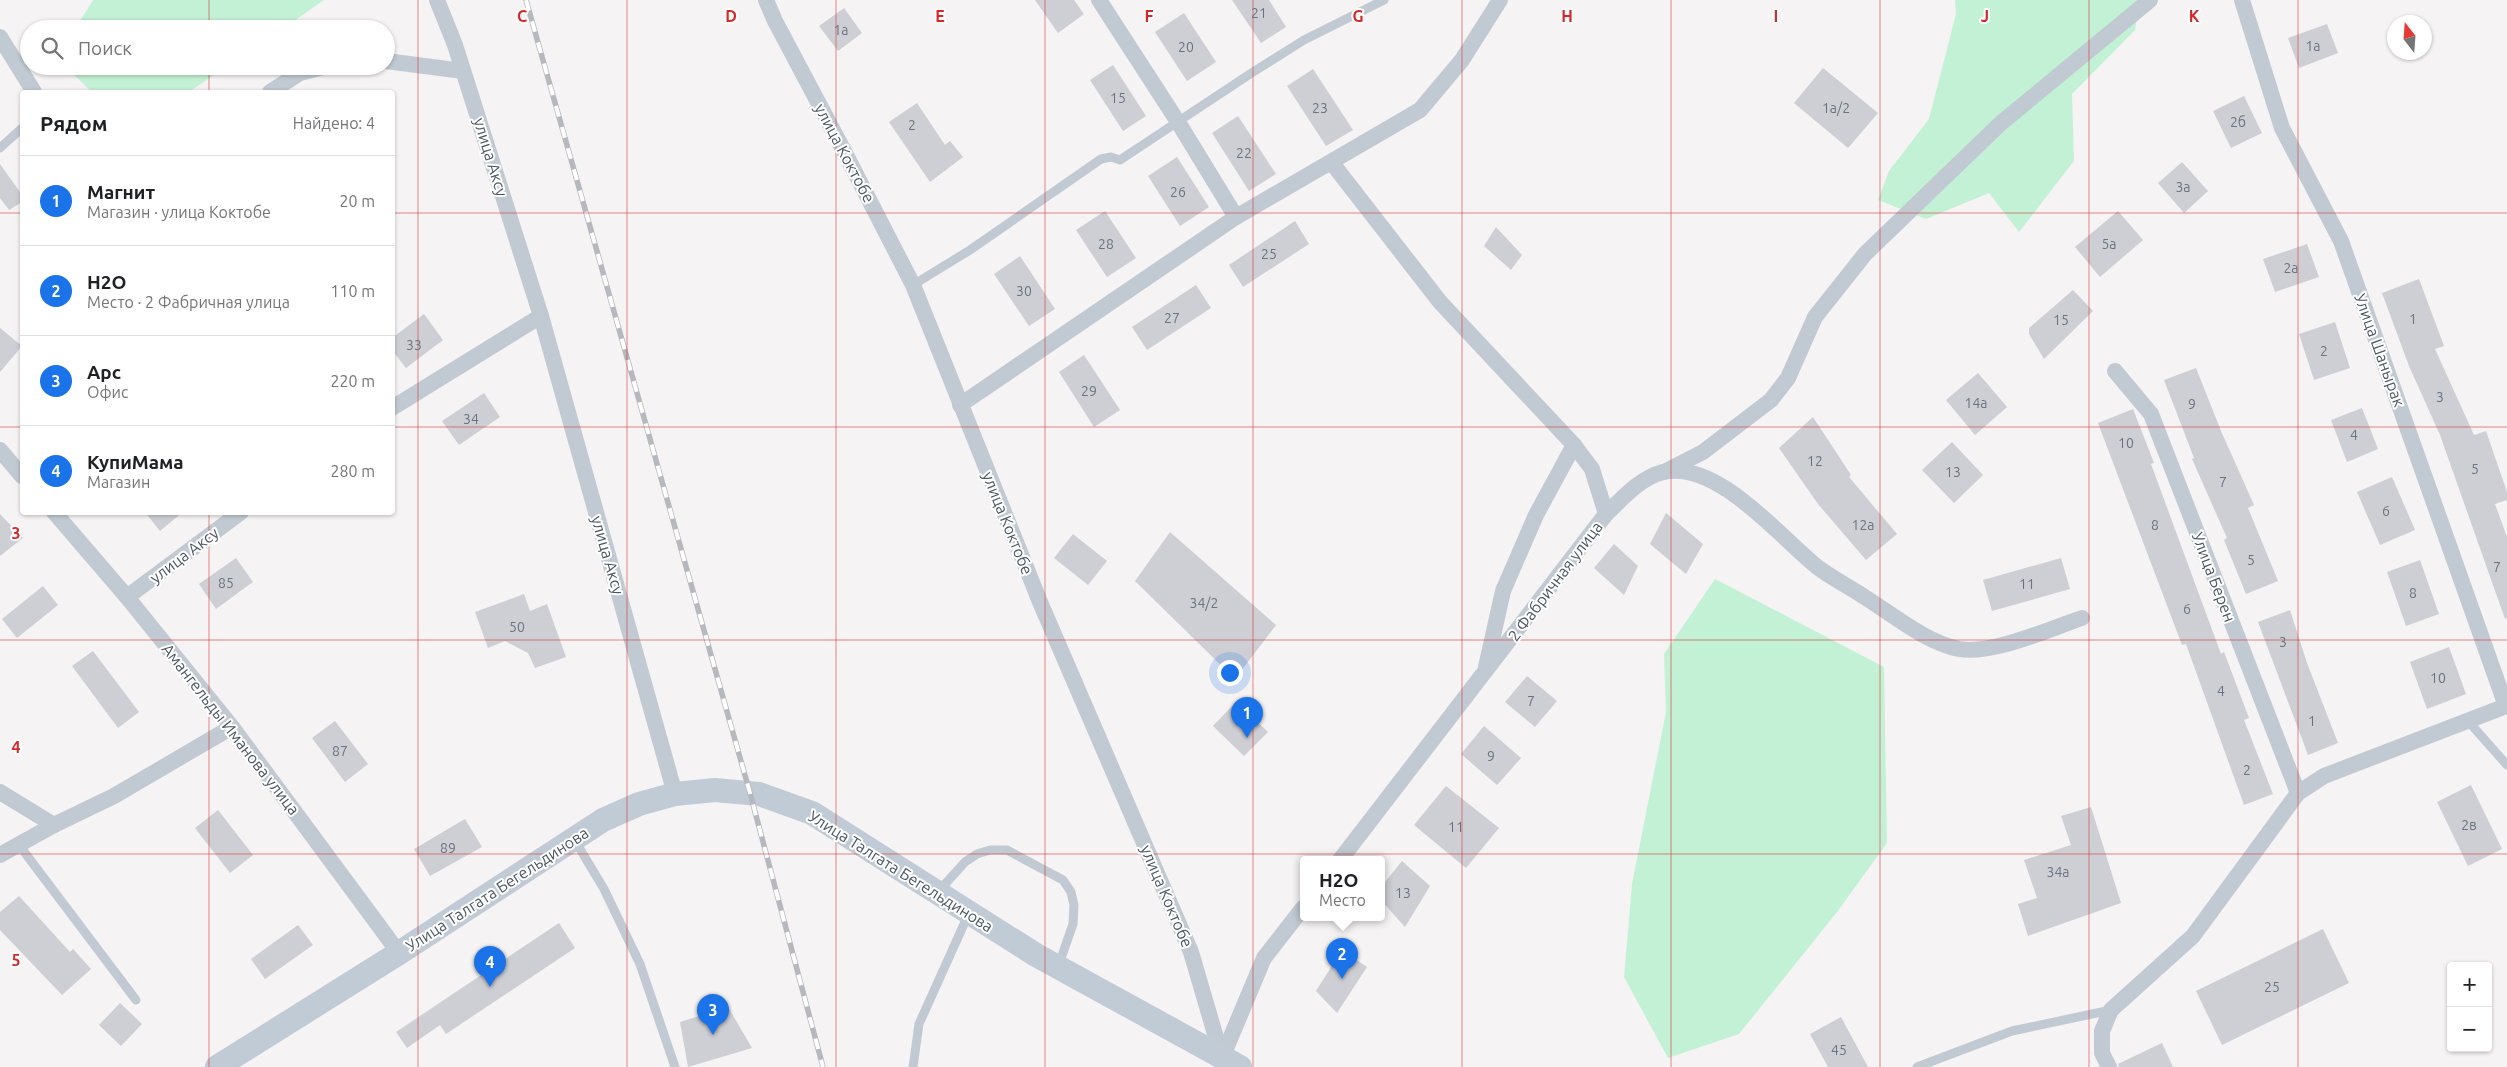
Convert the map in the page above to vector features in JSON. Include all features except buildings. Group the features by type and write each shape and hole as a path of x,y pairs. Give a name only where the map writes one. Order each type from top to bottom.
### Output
{"street":[{"name":"улица Аксу","path":"437,0 464,71 540,316 675,794"},
{"name":"улица Коктобе","path":"766,0 775,21 913,285 1040,602 1191,952 1231,1063"},
{"path":"1099,0 1178,122 1236,217"},
{"path":"960,405 1236,217 1332,163 1420,110 1462,60 1491,7 1500,0"},
{"path":"1606,514 1647,478 1664,472 1703,452 1771,400 1788,378 1815,317 1865,254 2001,123 2150,0"},
{"name":"Улица Шанырак","path":"2242,0 2282,128 2341,241 2506,706"},
{"path":"0,37 20,69"},
{"path":"395,62 464,71"},
{"path":"23,75 33,90"},
{"path":"273,90 297,75"},
{"name":"2 Фабричная улица","path":"1332,163 1440,302 1574,445 1592,469 1606,514 1343,856"},
{"path":"395,406 540,316"},
{"name":"Улица Берен","path":"2115,371 2151,414 2298,793"},
{"path":"1485,673 1503,591 1536,515 1574,445"},
{"path":"0,450 20,474"},
{"path":"1664,472 1679,471 1709,478 1729,490 1817,567 1926,635 1958,648 1983,651 2082,618"},
{"name":"Амангельды Иманова улица","path":"57,515 127,597 232,727 399,953"},
{"name":"улица Аксу","path":"127,597 237,515"},
{"path":"2109,1067 2102,1053 2102,1031 2111,1010 2193,936 2298,793 2324,776 2506,706"},
{"path":"0,856 54,825 114,796 232,727"},
{"name":"Улица Талгата Бегельдинова","path":"217,1067 399,953 603,820 639,804 675,794 715,790 759,794 812,813 1058,967 1231,1063"},
{"path":"0,792 54,825"},
{"path":"1231,1063 1264,958 1300,912"}],"lane":[{"path":"913,285 970,250 1101,159 1110,157 1120,160 1304,40 1384,0"},
{"path":"0,148 20,130"},
{"path":"2468,721 2507,765"},
{"path":"574,839 604,890 640,964 675,1067"},
{"path":"19,844 136,1000"},
{"path":"937,893 965,862 977,854 990,850 1007,850 1063,880 1071,892 1074,906 1073,924 1058,967"},
{"path":"912,1067 919,1024 970,913"},
{"path":"1917,1067 2012,1030 2111,1010"}],"green space":[{"path":"93,0 324,0 295,20 81,20"},
{"path":"1955,0 2140,0 2135,30 2072,94 2074,161 2019,232 1989,193 1926,219 1878,200 1889,171 1929,119 1956,14"},
{"path":"74,75 214,75 192,90 90,90"},
{"path":"1715,579 1884,667 1887,843 1837,912 1739,1034 1668,1058 1624,977 1632,884 1666,712 1664,654"}],"railway":[{"path":"526,0 750,793 823,1067"}],"place":[{"name":"Магнит","path":"1247,738"},
{"name":"H2O","path":"1342,979"},
{"name":"КупиМама","path":"490,987"},
{"name":"Арс","path":"713,1035"}]}
